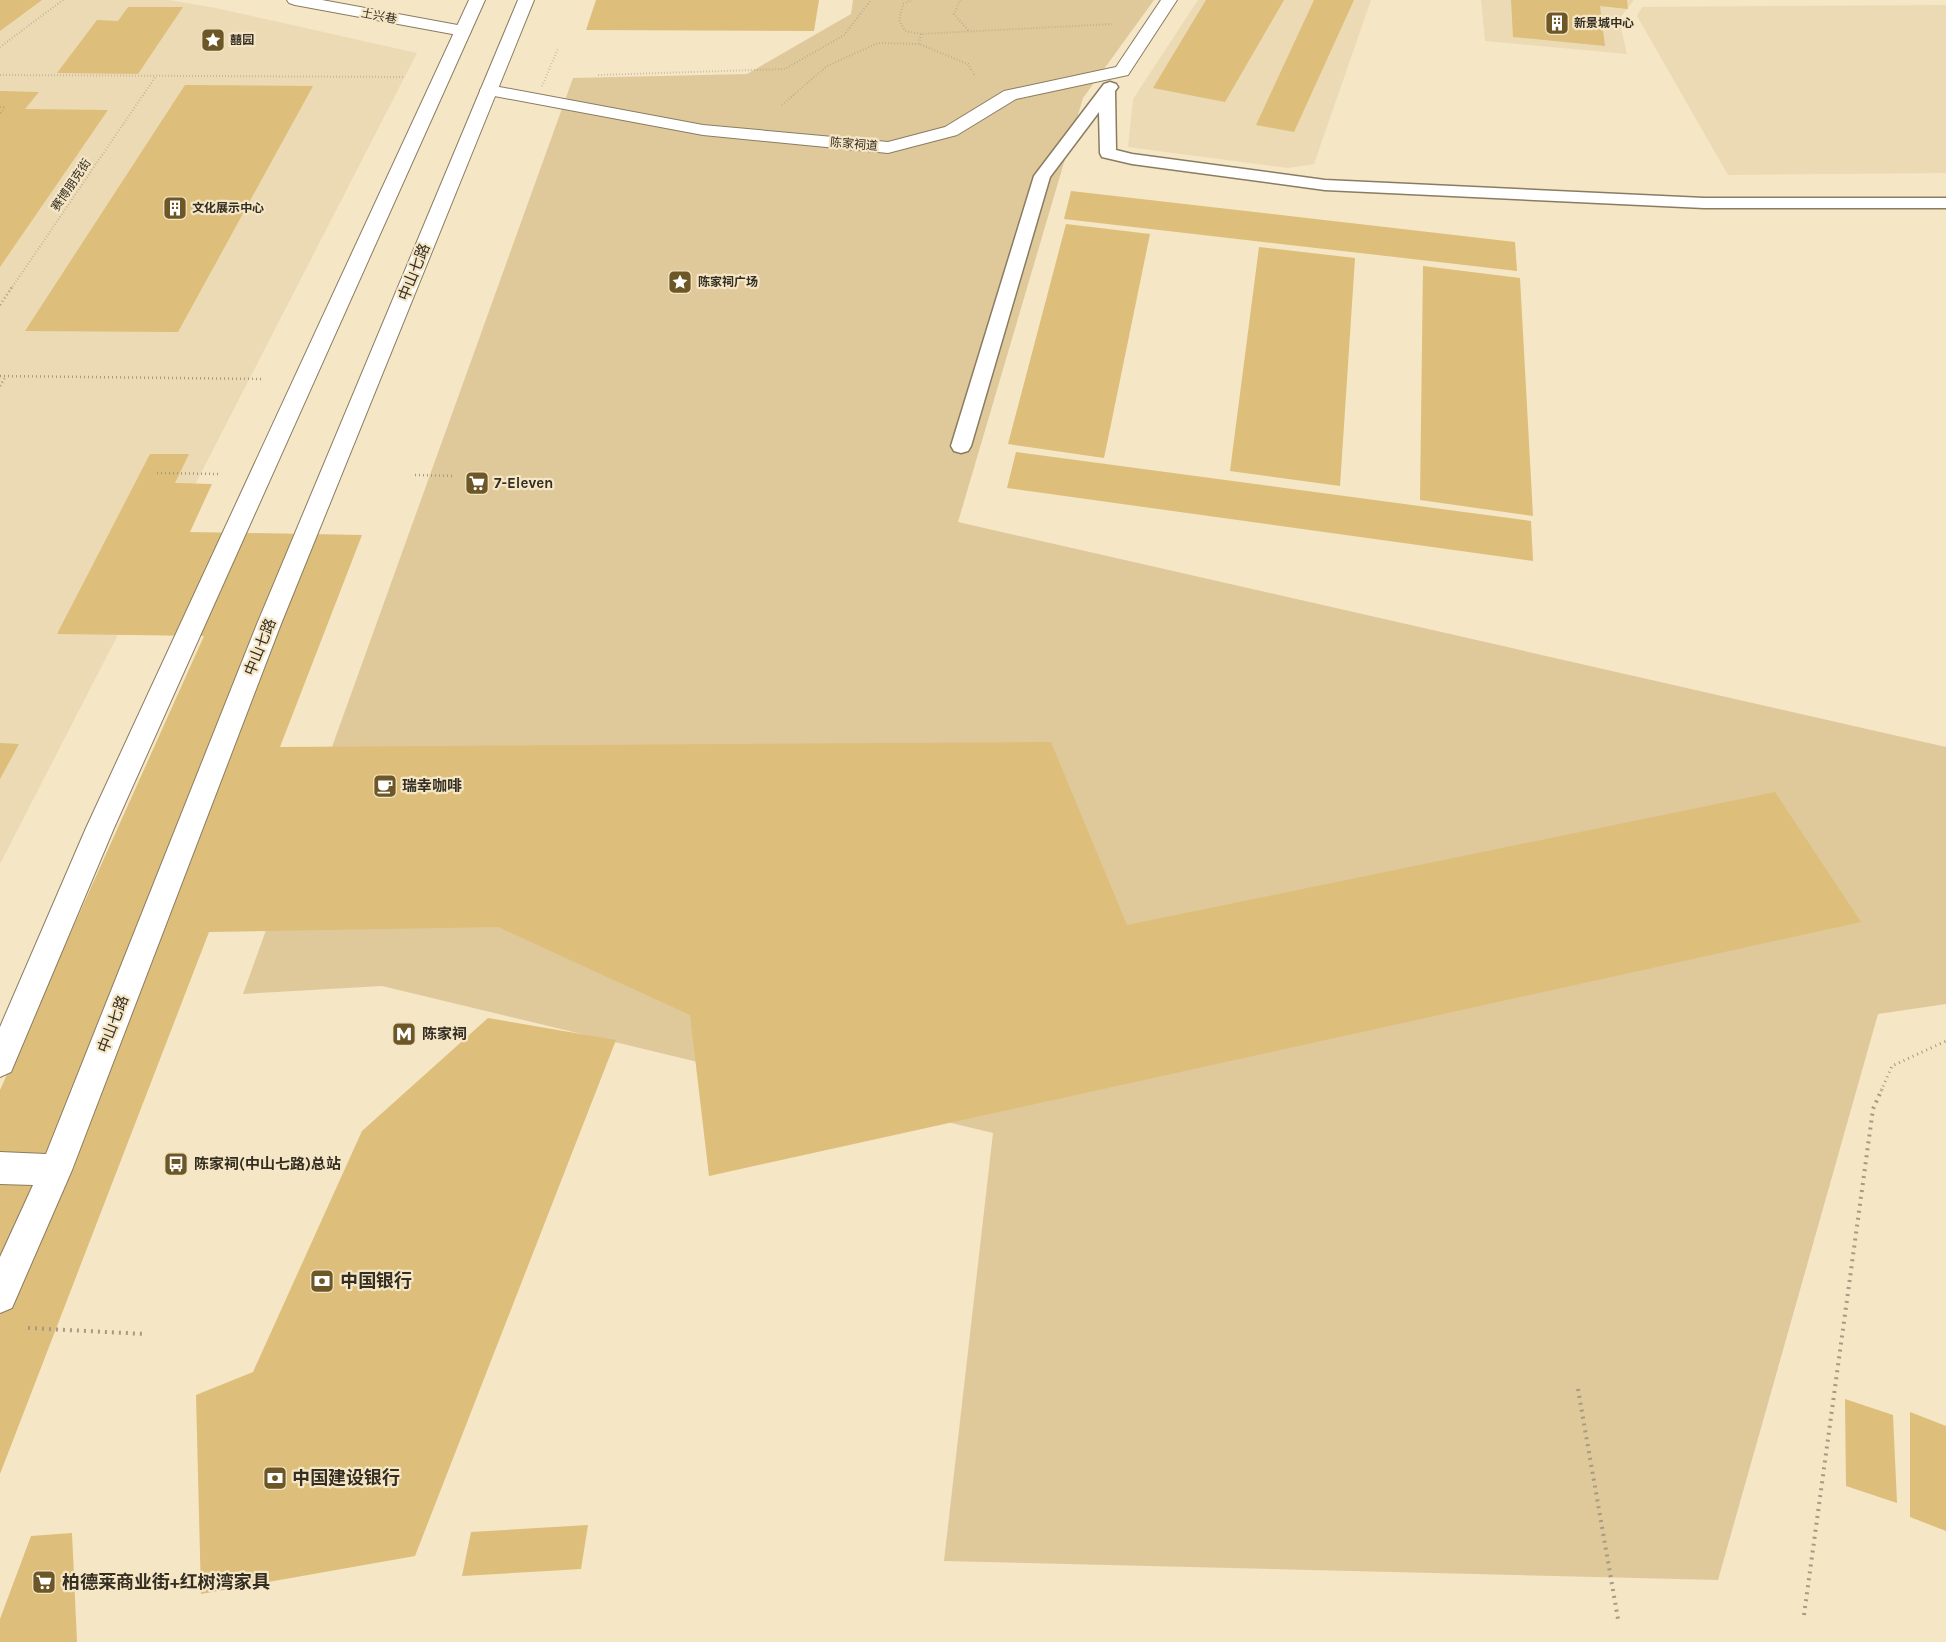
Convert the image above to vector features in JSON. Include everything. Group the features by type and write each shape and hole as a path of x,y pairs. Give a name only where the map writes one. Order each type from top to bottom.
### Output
{"main road":[{"name":"土兴巷","path":"295,0 463,31"},
{"path":"0,1062 100,828 477,0"},
{"name":"中山七路","path":"0,1296 56,1170 218,751 526,0"},
{"path":"1122,71 1169,0"},
{"name":"陈家祠道","path":"489,90 702,130 888,148 951,131 1010,96 1122,71"},
{"path":"0,1168 56,1170"}],"lane":[{"path":"961,446 1042,176 1122,71"},
{"path":"1107,91 1108,153 1132,159 1325,186 1704,203 1946,203"}],"path":[{"path":"0,47 63,0"},
{"path":"593,76 785,69 844,35 871,0"},
{"path":"912,0 903,4 899,20 905,31 921,34 969,30 1155,22"},
{"path":"960,0 954,14 969,30"},
{"path":"919,44 921,34"},
{"path":"747,134 827,66 878,43 919,44 968,64 978,79 989,108"},
{"path":"542,86 558,48"},
{"path":"0,75 405,77"},
{"name":"赛博朋克街","path":"0,305 156,76"},
{"path":"544,77 554,77"},
{"path":"0,107 5,107 0,114"},
{"path":"0,376 270,380"},
{"path":"0,386 6,376"},
{"path":"157,473 224,474"},
{"path":"415,475 455,476"},
{"path":"1804,1615 1873,1109 1892,1066 1946,1042"},
{"path":"18,1327 145,1334"},
{"path":"1578,1389 1618,1619"}],"shaded area":[{"path":"0,0 169,0 216,8 417,53 0,864"},
{"path":"853,0 1154,0 1083,98 958,522 1946,747 1946,1004 1878,1014 1718,1580 944,1561 993,1133 382,986 243,994 573,78 747,74 851,14"},
{"path":"1198,0 1371,0 1314,164 1288,168 1128,147 1133,99"},
{"path":"1481,0 1634,0 1619,19 1627,54 1485,41"},
{"path":"1946,5 1946,173 1728,175 1637,16 1642,7"}],"building":[{"path":"0,0 42,0 0,31"},
{"path":"596,0 819,0 814,31 586,30"},
{"path":"1206,0 1284,0 1225,102 1153,88"},
{"path":"1314,0 1354,0 1294,132 1256,125"},
{"name":"新景城中心","path":"1511,0 1627,0 1628,9 1600,6 1605,46 1513,37"},
{"path":"128,7 183,7 138,74 57,73 97,20 118,21"},
{"name":"文化展示中心","path":"185,85 313,86 178,332 25,331"},
{"path":"0,91 39,92 25,109 108,110 0,267"},
{"path":"1071,191 1515,242 1517,271 1064,219"},
{"path":"1066,224 1150,234 1104,458 1008,444"},
{"path":"1259,247 1355,258 1340,486 1230,471"},
{"path":"1423,266 1520,278 1533,516 1420,500"},
{"path":"1016,452 1531,521 1533,561 1007,488"},
{"path":"150,454 189,454 175,483 212,484 190,532 362,535 280,747 1051,742 1127,925 1775,792 1861,922 709,1176 690,1015 498,927 209,932 0,1474 0,1090 204,636 57,634"},
{"path":"0,743 19,744 0,779"},
{"path":"488,1018 616,1040 415,1556 201,1594 196,1395 253,1372 362,1131"},
{"path":"1845,1399 1893,1415 1897,1503 1846,1486"},
{"path":"1910,1412 1946,1426 1946,1531 1910,1517"},
{"path":"588,1525 581,1569 462,1576 471,1532"},
{"name":"柏德莱商业街+红树湾家具","path":"72,1533 77,1642 0,1642 0,1619 31,1536"}],"place":[{"name":"新景城中心","path":"1557,23"},
{"name":"囍园","path":"213,40"},
{"name":"文化展示中心","path":"175,208"},
{"name":"陈家祠广场","path":"680,282"},
{"name":"7-Eleven","path":"477,483"},
{"name":"瑞幸咖啡","path":"385,786"},
{"name":"陈家祠","path":"404,1034"},
{"name":"陈家祠(中山七路)总站","path":"176,1164"},
{"name":"中国银行","path":"322,1281"},
{"name":"中国建设银行","path":"275,1478"},
{"name":"柏德莱商业街+红树湾家具","path":"44,1582"}]}
